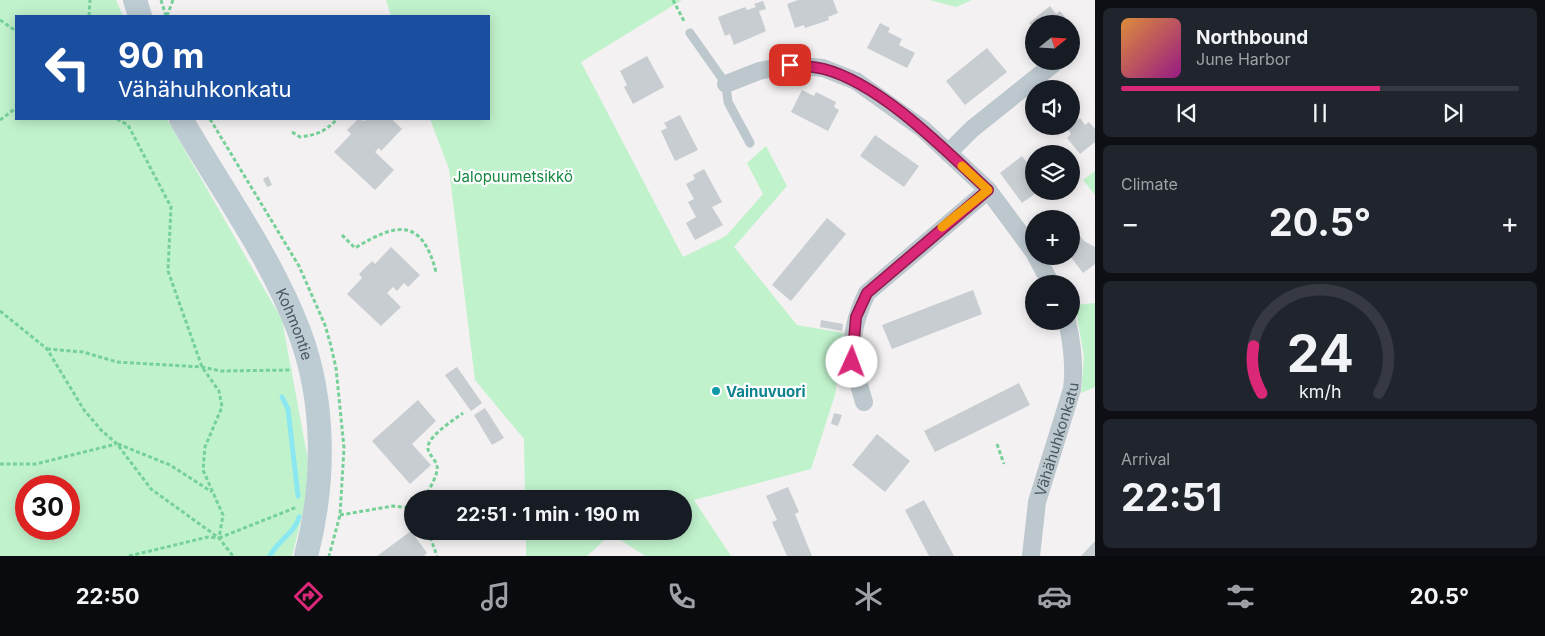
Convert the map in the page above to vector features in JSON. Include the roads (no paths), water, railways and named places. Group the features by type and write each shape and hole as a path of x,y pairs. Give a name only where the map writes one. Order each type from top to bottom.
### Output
{"street":[{"path":"135,0 140,15"},
{"path":"726,84 774,67 807,66 823,68 856,81 923,129 988,190 1025,240"},
{"path":"948,153 972,129 1046,70"},
{"name":"Kohmontie","path":"182,120 274,277 299,332 310,370 318,411 320,447 318,492 306,556"},
{"path":"864,402 852,362 856,317 867,293 988,190"},
{"name":"Vähähuhkonkatu","path":"1031,556 1037,502 1072,389 1074,374 1068,330"}],"lane":[{"path":"690,33 726,84 728,102 750,143"}],"waterway":[{"path":"282,397 288,409 298,496"},
{"path":"270,556 294,528 299,517"}],"place":[{"name":"Vainuvuori","path":"716,391"}],"park label":[{"name":"Jalopuumetsikkö","path":"513,176"}]}
